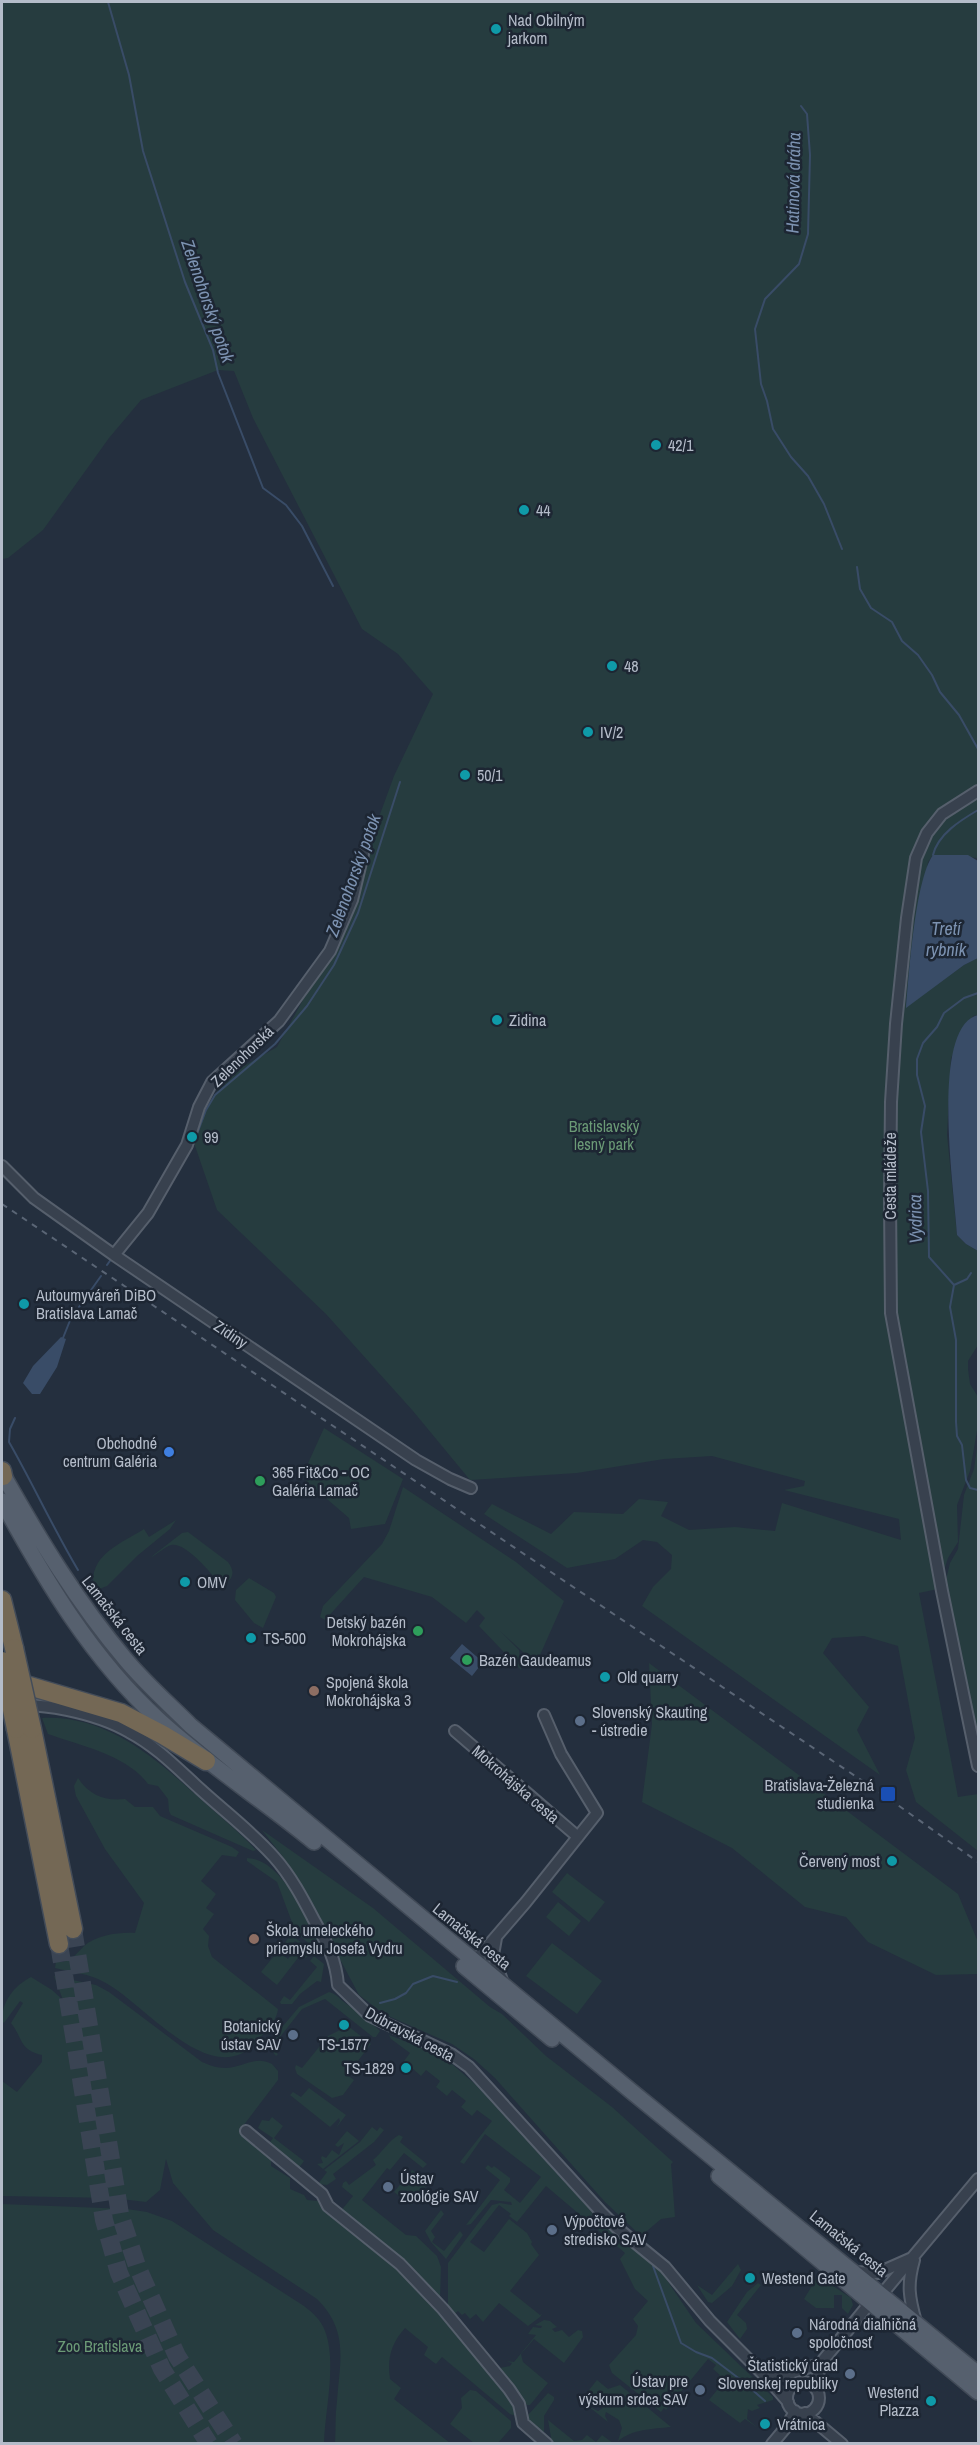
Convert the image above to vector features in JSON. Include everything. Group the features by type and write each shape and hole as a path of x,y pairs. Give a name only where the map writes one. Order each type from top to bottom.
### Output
{"highway":[{"path":"2,1600 8,1654 72,1929"},
{"path":"2,1675 22,1685 121,1713 206,1761"},
{"path":"24,1729 59,1944"}],"main road":[{"name":"Lamačská cesta","path":"2,1473 56,1566 91,1616 128,1662 190,1726 755,2204 876,2299 978,2392"},
{"name":"Lamačská cesta","path":"2,1501 50,1585 86,1637 144,1706 206,1761 303,1833 474,1967 503,1983 639,2098 855,2272 876,2299 916,2322 978,2374"}],"street":[{"name":"Cesta mládeže","path":"978,790 942,814 927,833 916,858 901,969 891,1102 891,1313 941,1585 978,1766"},
{"name":"Zelenohorská","path":"114,1255 148,1213 184,1151 199,1107 212,1082 279,1021 330,951 352,900 363,854"},
{"name":"Zidiny","path":"2,1166 34,1198 114,1255 416,1460 471,1488"},
{"name":"Dúbravská cesta","path":"2,1708 36,1705 73,1713 109,1723 146,1742 239,1824 280,1865 296,1887 332,1953 337,1966 338,1985 370,2016 451,2054 469,2067 616,2227 666,2267 710,2321 796,2409 822,2426 842,2444"},
{"path":"474,1967 597,1813 561,1754 544,1715"},
{"name":"Mokrohájska cesta","path":"455,1731 578,1837"},
{"path":"496,1938 493,1955 503,1983"},
{"path":"246,2131 322,2194 328,2206 343,2219 412,2274 509,2389 519,2404 523,2423 547,2444"},
{"path":"796,2409 789,2392 819,2366 974,2187 978,2179"},
{"path":"855,2272 878,2273 915,2256"},
{"path":"915,2256 908,2280 909,2295 916,2322"},
{"path":"757,2369 783,2375 819,2366"},
{"path":"796,2409 815,2408 819,2398 816,2388 819,2366"},
{"path":"768,2379 783,2384 799,2383 816,2388"},
{"name":"Dúbravská cesta","path":"815,2408 822,2426"},
{"path":"772,2444 787,2426 796,2409"}],"green space":[{"name":"Bratislavský lesný park","path":"2,2 978,2 978,861 977,858 955,855 933,855 928,862 911,958 906,1007 964,965 978,958 978,1015 973,1016 951,1058 947,1135 957,1235 978,1251 978,1345 968,1361 968,1369 970,1384 978,1397 978,1425 970,1471 957,1505 958,1542 948,1558 938,1589 919,1593 958,1797 978,1794 978,1851 916,1802 906,1770 915,1738 898,1646 864,1636 832,1638 823,1653 869,1707 857,1730 880,1775 642,1606 653,1587 671,1569 672,1555 657,1542 643,1540 615,1559 567,1568 484,1514 492,1504 551,1534 574,1512 623,1514 639,1499 668,1502 661,1516 689,1530 735,1527 775,1531 782,1503 901,1540 899,1519 784,1490 804,1486 805,1481 712,1456 664,1459 577,1473 470,1480 413,1411 326,1314 217,1210 192,1137 225,1077 277,1047 330,951 394,776 433,694 398,654 362,629 253,418 234,371 218,370 141,400 109,438 43,530 8,558 2,559"},
{"path":"324,1428 403,1479 385,1524 351,1529 349,1518 306,1481 303,1475"},
{"path":"978,1441 978,1749 945,1584 950,1563 958,1549 964,1495 974,1469"},
{"path":"403,1487 516,1562 564,1601 536,1664 500,1631 519,1650 521,1670 479,1626 485,1618 477,1610 466,1623 432,1597 364,1577 325,1620 320,1617 323,1606 382,1544 389,1531"},
{"path":"176,1520 170,1529 137,1556 107,1586 94,1591 95,1568 107,1552 144,1529 149,1537"},
{"path":"188,1532 228,1562 232,1574 228,1582 224,1584 219,1582 197,1559 177,1545 168,1546 151,1557 182,1533"},
{"path":"249,1578 274,1593 276,1597 263,1628 254,1623 235,1600 236,1590"},
{"path":"649,1663 958,1894 978,1942 978,1974 936,1975 868,1942 846,1917 805,1907 732,1848 642,1802 652,1724"},
{"path":"42,1718 67,1719 90,1724 131,1744 169,1772 256,1850 253,1851 171,1815 168,1799 158,1786 148,1784 139,1774 116,1759 89,1747 48,1734"},
{"path":"78,1778 98,1796 125,1799 135,1807 153,1807 160,1816 239,1852 236,1857 222,1855 201,1881 216,1894 206,1908 214,1914 203,1929 209,1936 208,1946 212,1957 278,2009 268,2029 241,2054 222,2057 201,2052 180,2040 121,1993 99,1979 55,1968 56,1962 69,1960 95,1939 115,1934 135,1933 144,1903 105,1849 76,1796 74,1786"},
{"path":"262,1830 373,1908 490,2007 502,2014 546,2056 612,2107 673,2162 671,2164 675,2217 661,2219 641,2236 605,2202 495,2078 474,2059 452,2044 384,2014 359,1995 300,1884"},
{"path":"247,1858 261,1861 284,1882 304,1913 326,1957 296,1933 277,1882 247,1861"},
{"path":"567,1873 605,1902 589,1922 552,1892"},
{"path":"558,1902 581,1921 569,1936 546,1917"},
{"path":"276,1923 312,1951 306,1958 301,1954 277,1985 261,1972 278,1951 288,1959 299,1944 295,1941 289,1948 284,1944 290,1936 276,1926 270,1931"},
{"path":"552,1943 602,1981 577,2014 526,1976"},
{"path":"314,1956 324,1964 321,1982 317,1981 300,1994 292,2004 281,2004 284,1996 290,2000 317,1967 310,1961"},
{"path":"54,1976 96,1985 109,1992 202,2062 225,2068 254,2061 272,2064 278,2071 278,2080 243,2126 243,2133 271,2156 271,2166 290,2178 290,2189 304,2195 307,2200 318,2201 410,2277 510,2397 516,2416 510,2414 442,2357 436,2364 424,2355 428,2347 405,2328 393,2346 389,2364 390,2379 401,2388 394,2399 450,2443 335,2443 340,2347 334,2323 327,2311 317,2299 213,2230 173,2183 166,2159 160,2190 146,2202 112,2198 2,2196 2,2081 17,2092 42,2062 42,2055 25,2047 11,2023 23,2003 20,2001 4,2023 2,2021 4,2007 14,1990 31,1977 63,2000"},
{"path":"329,1992 347,2005 354,2007 380,2031 376,2037 325,1999 302,2009 273,2046 272,2050 278,2054 276,2056 267,2045 299,2007"},
{"path":"348,2026 371,2044 347,2075 354,2080 343,2095 332,2098 297,2074 295,2068 296,2065 302,2068 328,2036"},
{"path":"389,2035 444,2057 476,2085 596,2216 660,2270 696,2323 773,2397 773,2400 757,2405 760,2408 752,2411 748,2409 747,2419 758,2428 745,2419 740,2423 709,2400 722,2384 716,2379 720,2375 713,2369 716,2365 708,2359 666,2410 664,2408 661,2412 612,2373 609,2365 636,2335 638,2326 633,2319 648,2301 635,2289 620,2259 625,2253 546,2186 517,2222 499,2205 470,2242 484,2252 509,2219 527,2233 539,2255 510,2291 540,2315 542,2314 540,2317 528,2326 499,2303 483,2322 476,2314 470,2319 465,2313 462,2315 458,2311 452,2316 448,2304 448,2263 492,2205 500,2203 512,2205 511,2202 491,2200 471,2224 466,2225 500,2180 485,2168 488,2165 492,2168 494,2166 510,2178 504,2190 520,2203 541,2177 485,2134 464,2164 460,2162 492,2121 477,2110 472,2116 461,2107 466,2101 452,2090 447,2096 436,2087 440,2081 426,2070 421,2076 404,2061 410,2053"},
{"path":"309,2088 346,2115 336,2128 340,2121 339,2118 330,2127 290,2095 293,2092 301,2097"},
{"path":"272,2117 283,2126 274,2138 304,2161 298,2169 268,2145 273,2138 258,2128 262,2120 269,2121"},
{"path":"372,2127 377,2131 380,2127 384,2130 374,2142 333,2174 336,2179 327,2185 318,2184 327,2172 324,2170 360,2142"},
{"path":"347,2131 359,2141 323,2169 317,2164 323,2163 322,2156 326,2158 332,2150 339,2155 344,2143 338,2147 335,2145"},
{"path":"399,2135 403,2137 400,2142 427,2164 423,2168 404,2153 390,2170 387,2168 362,2200 406,2235 416,2236 437,2256 441,2267 440,2300 340,2212 353,2196 342,2187 343,2183 346,2181 349,2185 376,2165 373,2160"},
{"path":"412,2170 429,2182 411,2205 394,2192"},
{"name":"Zoo Bratislava","path":"2,2204 127,2209 147,2212 172,2221 304,2306 321,2323 328,2343 330,2371 324,2443 2,2443"},
{"path":"441,2210 444,2214 431,2231 435,2237 432,2242 444,2251 460,2231 463,2235 446,2259 431,2242 425,2231"},
{"path":"738,2264 741,2270 732,2286 712,2303 708,2302 697,2285 712,2295"},
{"path":"818,2276 851,2298 853,2305 848,2314 842,2308 842,2295 834,2295 834,2308 816,2308 804,2299"},
{"path":"758,2283 761,2285 737,2315 746,2323 747,2329 740,2339 727,2322 747,2292"},
{"path":"544,2320 550,2321 557,2327 552,2329 555,2332 562,2330 569,2337 578,2330 582,2331 583,2337 564,2363 534,2339 521,2354 523,2362 548,2383 530,2405 527,2405 501,2375 500,2368 510,2366 512,2363 506,2361 514,2362 536,2335 528,2334 533,2327 541,2328 542,2326 535,2325"},
{"path":"597,2380 608,2389 620,2385 671,2427 636,2432 618,2441 622,2428 619,2420 606,2412 608,2422 588,2406 598,2411 603,2408 600,2402 585,2395"},
{"path":"470,2390 476,2391 511,2421 511,2428 498,2443 474,2443 450,2424 462,2408 461,2398"},
{"path":"548,2393 554,2397 554,2400 544,2416 544,2437 527,2423 527,2416"},
{"path":"548,2420 574,2441 582,2440 587,2435 596,2442 602,2435 613,2443 552,2443"}],"water":[{"name":"Tretí rybník","path":"933,855 968,855 978,861 978,958 964,965 906,1008 917,905 927,867"},
{"path":"978,1015 978,1251 957,1235 948,1115 949,1079 954,1049 963,1026"},
{"path":"61,1337 66,1339 57,1367 40,1394 32,1394 23,1383 33,1366"},
{"name":"Bazén Gaudeamus","path":"462,1644 483,1662 472,1676 450,1658"}],"waterway":[{"name":"Zelenohorský potok","path":"108,2 129,75 143,151 185,282 213,350 218,373 263,488 286,505 302,526 333,586"},
{"name":"Hatinová dráha","path":"801,106 807,114 810,155 808,234 799,264 765,299 755,329 761,384 773,429 791,457 808,476 824,504 842,549"},
{"name":"Hatinová dráha","path":"857,567 860,589 871,608 892,622 902,641 918,655 932,675 940,692 959,715 978,749"},
{"name":"Zelenohorský potok","path":"194,1142 206,1110 215,1095 275,1044 307,1006 334,965 358,913 400,782"},
{"path":"933,855 945,834 978,810"},
{"name":"Vydrica","path":"978,993 964,998 944,1013 937,1027 923,1043 917,1059 917,1075 925,1106 921,1132 928,1191 929,1257 954,1285 950,1307 956,1340 957,1436 962,1445 966,1480 970,1488 978,1490"},
{"name":"Zelenohorský potok","path":"107,1265 112,1258"},
{"path":"954,1285 967,1279 971,1273"},
{"name":"Zelenohorský potok","path":"79,1307 101,1276"},
{"name":"Zelenohorský potok","path":"63,1338 71,1318"},
{"path":"15,1418 10,1429 9,1442 78,1570"},
{"path":"380,2003 395,1999 406,1993 413,1984 433,1976 457,1982"},
{"path":"653,2266 681,2343 712,2358 765,2401"}],"tunnel":[{"path":"73,1929 120,2214 137,2266 177,2356 234,2444"},
{"path":"59,1944 104,2220 119,2273 162,2369 209,2444"}],"railway":[{"path":"2,1204 885,1796 978,1862"}],"place":[{"name":"Nad Obilným jarkom","path":"496,29"},
{"name":"42/1","path":"656,445"},
{"name":"44","path":"524,510"},
{"name":"48","path":"612,666"},
{"name":"IV/2","path":"588,732"},
{"name":"50/1","path":"465,775"},
{"name":"Zidina","path":"497,1020"},
{"name":"99","path":"192,1137"},
{"name":"Autoumyváreň DiBO Bratislava Lamač","path":"24,1304"},
{"name":"Obchodné centrum Galéria","path":"169,1452"},
{"name":"365 Fit&Co - OC Galéria Lamač","path":"260,1481"},
{"name":"OMV","path":"185,1582"},
{"name":"Detský bazén Mokrohájska","path":"418,1631"},
{"name":"TS-500","path":"251,1638"},
{"name":"Bazén Gaudeamus","path":"467,1660"},
{"name":"Old quarry","path":"605,1677"},
{"name":"Spojená škola Mokrohájska 3","path":"314,1691"},
{"name":"Slovenský Skauting - ústredie","path":"580,1721"},
{"name":"Bratislava-Železná studienka","path":"888,1794"},
{"name":"Červený most","path":"892,1861"},
{"name":"Škola umeleckého priemyslu Josefa Vydru","path":"254,1939"},
{"name":"TS-1577","path":"344,2025"},
{"name":"Botanický ústav SAV","path":"293,2035"},
{"name":"TS-1829","path":"406,2068"},
{"name":"Ústav zoológie SAV","path":"388,2187"},
{"name":"Výpočtové stredisko SAV","path":"552,2230"},
{"name":"Westend Gate","path":"750,2278"},
{"name":"Národná diaľničná spoločnosť","path":"797,2333"},
{"name":"Štatistický úrad Slovenskej republiky","path":"850,2374"},
{"name":"Ústav pre výskum srdca SAV","path":"700,2390"},
{"name":"Westend Plazza","path":"931,2401"},
{"name":"Vrátnica","path":"765,2424"}]}
